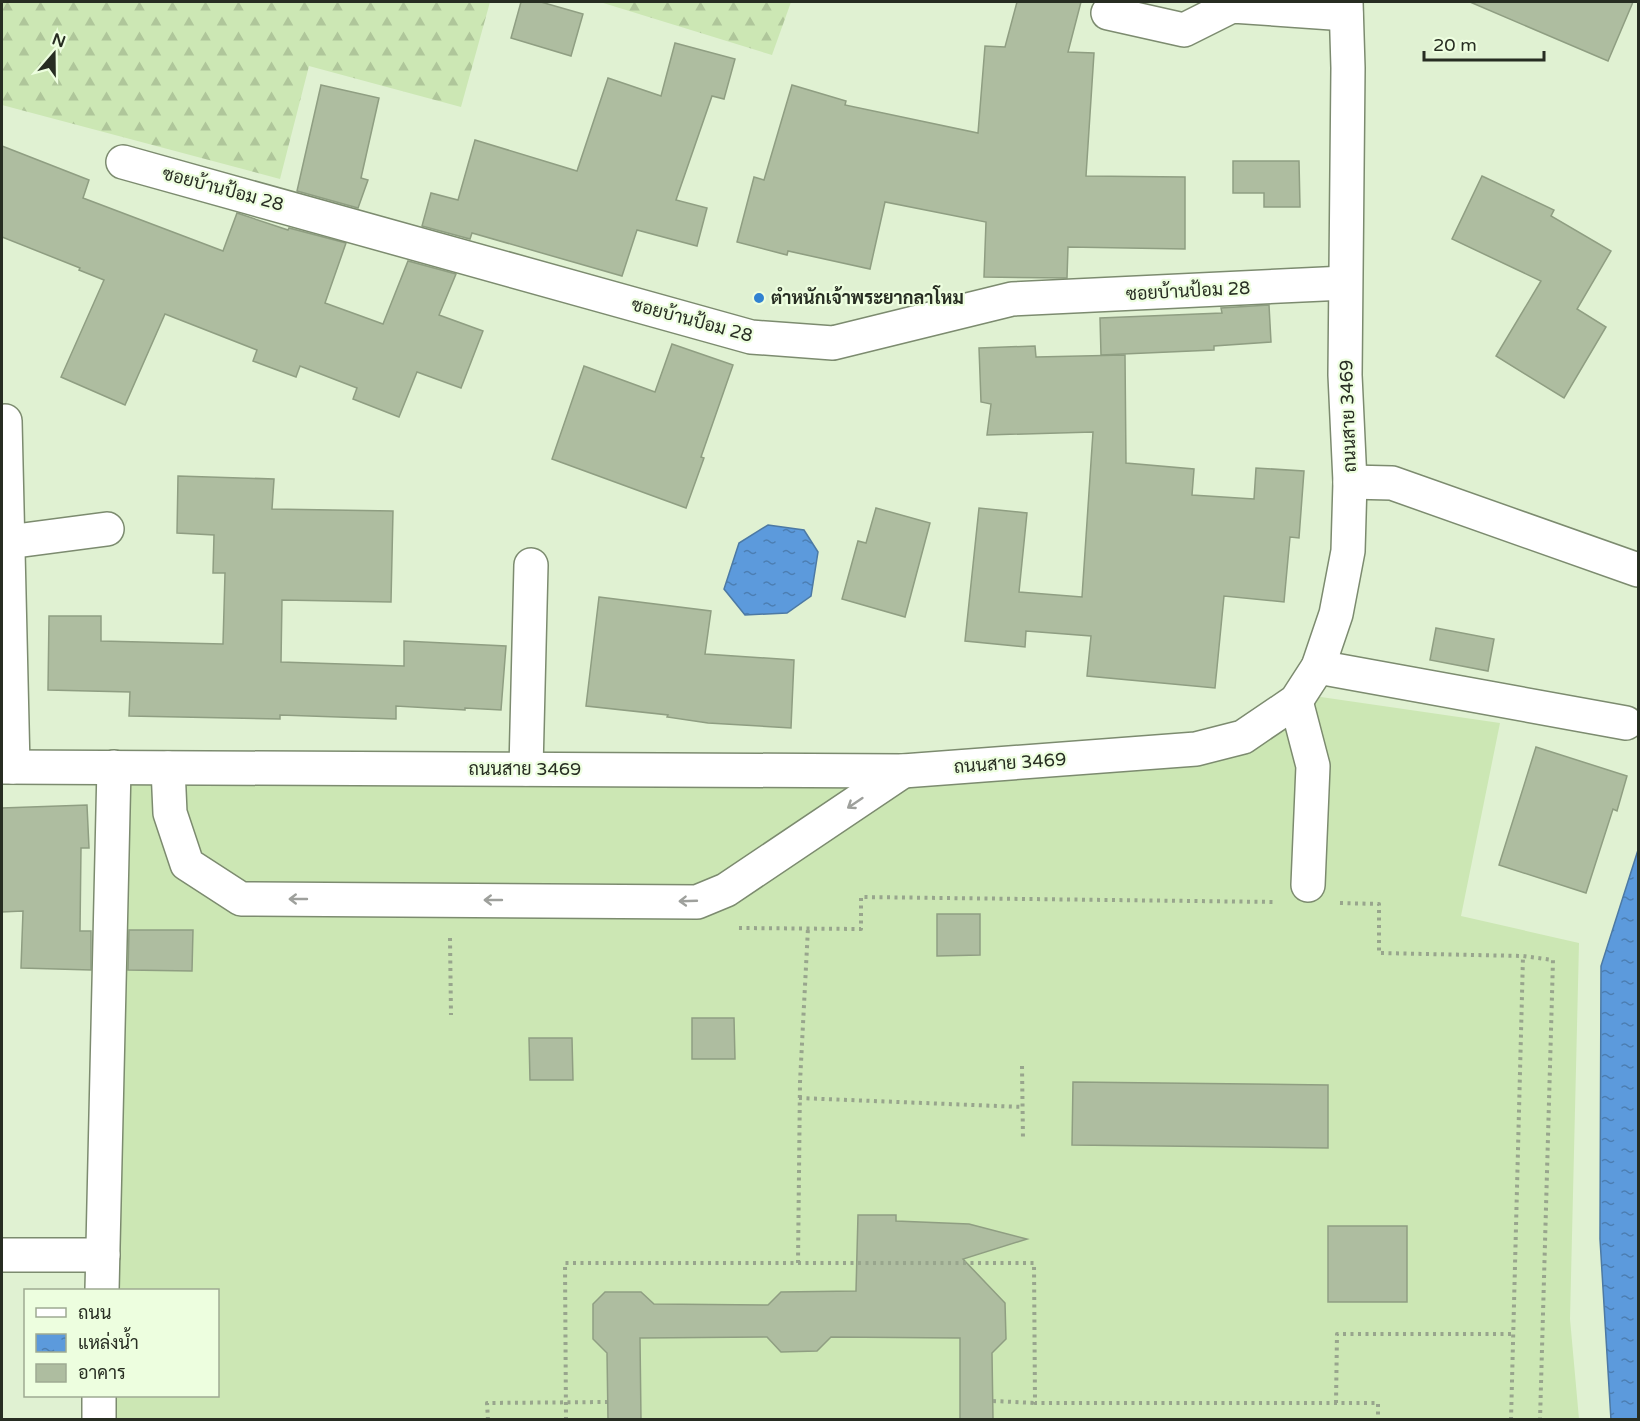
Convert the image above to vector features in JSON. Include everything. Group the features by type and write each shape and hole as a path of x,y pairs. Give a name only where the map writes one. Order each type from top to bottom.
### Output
{"street":[{"path":"1107,13 1184,30 1232,6 1346,8"},
{"name":"ถนนสาย 3469","path":"8,767 903,771 1196,749 1243,738 1296,701 1318,667 1336,614 1348,551 1350,482 1345,283 1348,68 1346,8"},
{"name":"ซอยบ้านป้อม 28","path":"123,162 751,337 832,343 1012,299 1345,283"},
{"path":"5,421 8,542 8,767"},
{"path":"1350,482 1392,483 1638,570"},
{"path":"8,542 107,529"},
{"path":"526,769 531,565"},
{"path":"1318,667 1626,723"},
{"path":"1296,701 1313,766 1307,897"},
{"path":"102,1289 114,767"},
{"path":"168,768 170,813 187,864 241,899 697,902 726,890 903,771"},
{"path":"2,1255 103,1255"},
{"path":"99,1397 99,1419"}],"path":[{"path":"738,928 861,929 861,897 1307,897 1379,904 1379,953 1523,956 1553,960 1540,1419"},
{"path":"450,900 451,1015"},
{"path":"798,1263 800,1098 808,928"},
{"path":"1511,1419 1523,956"},
{"path":"1022,1066 1023,1139"},
{"path":"800,1098 1023,1107"},
{"path":"566,1419 565,1263 1034,1263 1035,1403"},
{"path":"1336,1403 1337,1334 1513,1334"},
{"path":"993,1401 1378,1403 1378,1419"},
{"path":"488,1419 487,1403 608,1402"}],"green space":[{"path":"2,2 490,2 461,107 309,66 280,179 2,105"},
{"path":"600,2 791,2 772,55"},
{"path":"1314,696 1500,723 1461,916 1579,943 1570,1319 1579,1419 116,1420 117,1397 219,1397 219,1289 119,1289 126,995 127,779 1174,763"}],"water":[{"path":"768,525 804,530 818,552 811,596 787,613 745,615 724,589 739,543"},
{"path":"1638,850 1638,1419 1611,1420 1600,1239 1601,966"}],"building":[{"path":"521,2 541,2 583,14 571,56 511,38"},
{"path":"1017,2 1081,2 1068,52 1094,53 1086,176 1185,177 1185,249 1068,247 1067,278 984,277 986,222 885,202 870,269 788,251 787,255 737,242 754,177 764,180 792,85 846,101 845,105 978,133 985,46 1005,47"},
{"path":"1470,2 1633,2 1608,61"},
{"path":"675,43 735,59 724,99 712,96 676,200 707,208 697,246 637,230 622,276 472,233 470,239 422,226 431,193 458,200 475,140 577,171 608,78 661,96"},
{"path":"321,85 379,98 361,178 368,180 358,208 297,191"},
{"path":"2,146 89,180 83,198 223,251 237,213 288,230 289,228 346,243 325,303 383,324 408,261 456,274 439,315 483,331 461,388 417,372 399,417 353,399 357,388 300,366 296,377 253,361 257,350 165,314 125,405 61,377 104,280 2,237"},
{"path":"1233,161 1299,161 1300,207 1264,207 1264,193 1233,193"},
{"path":"1482,176 1554,210 1551,216 1611,251 1577,309 1606,327 1564,398 1496,356 1541,281 1452,239"},
{"path":"1269,305 1271,342 1214,346 1214,350 1101,355 1100,318 1222,313 1221,308"},
{"path":"672,344 733,365 686,508 552,459 584,366 655,392"},
{"path":"1035,346 1036,357 1125,355 1126,463 1194,469 1192,495 1254,499 1256,468 1304,471 1299,538 1290,537 1284,602 1224,596 1215,688 1087,676 1091,636 1026,631 1025,647 965,641 979,508 1027,513 1019,592 1082,597 1093,432 987,435 991,404 981,402 979,348"},
{"path":"178,476 274,479 272,509 393,511 391,602 282,600 281,662 404,666 404,641 506,646 501,710 396,706 396,719 280,715 280,719 129,716 130,692 48,690 49,616 101,616 101,641 223,644 225,573 213,573 214,535 177,533"},
{"path":"876,508 930,523 905,617 842,599 858,541 866,543"},
{"path":"599,597 711,611 705,654 794,660 791,728 708,723 667,717 668,715 586,706"},
{"path":"1436,628 1494,639 1488,671 1430,660"},
{"path":"1536,747 1627,776 1617,811 1613,809 1586,893 1499,865"},
{"path":"87,805 89,848 81,848 80,931 91,931 91,970 21,968 23,911 2,912 2,808"},
{"path":"937,914 980,914 980,955 937,956"},
{"path":"129,930 193,930 192,971 128,970"},
{"path":"692,1018 734,1018 735,1059 692,1059"},
{"path":"529,1038 572,1038 573,1080 530,1080"},
{"path":"1073,1082 1328,1085 1328,1148 1072,1145"},
{"path":"858,1215 896,1215 896,1221 969,1224 1027,1239 963,1259 1005,1303 1006,1339 992,1353 993,1419 960,1419 960,1338 831,1337 817,1351 781,1352 767,1337 640,1338 641,1419 608,1419 607,1353 593,1339 593,1304 605,1292 641,1292 654,1304 768,1305 781,1292 856,1291"},
{"path":"1328,1226 1407,1226 1407,1302 1328,1302"}],"place":[{"name":"ตำหนักเจ้าพระยากลาโหม","path":"759,298"}]}
